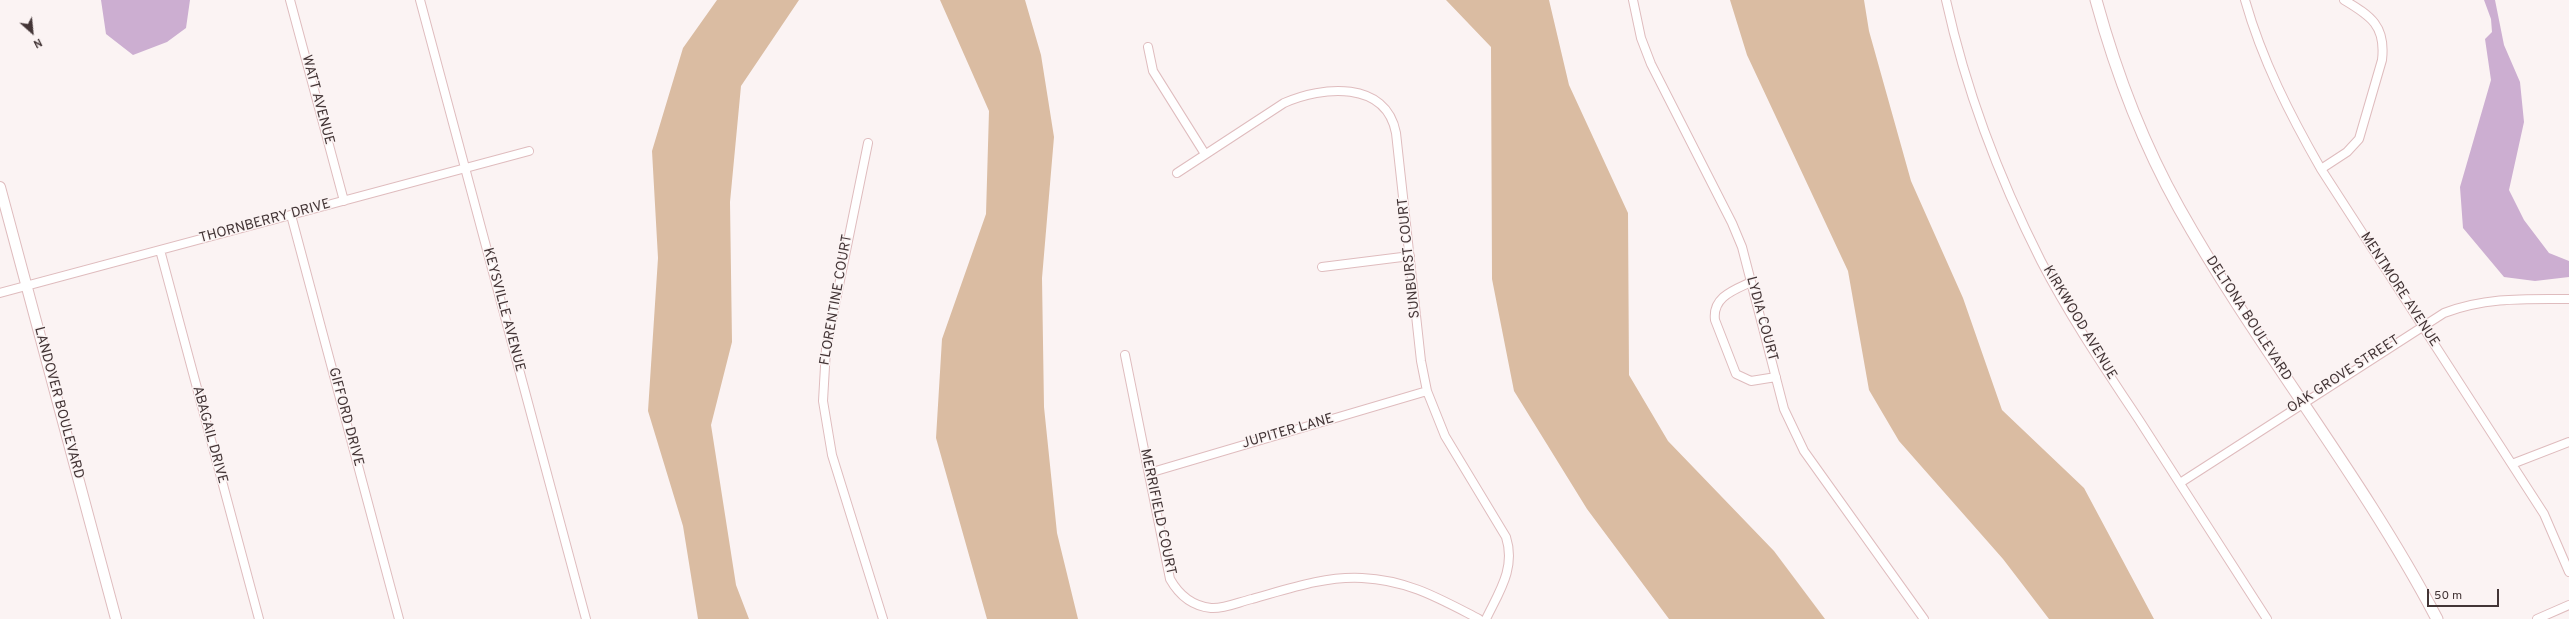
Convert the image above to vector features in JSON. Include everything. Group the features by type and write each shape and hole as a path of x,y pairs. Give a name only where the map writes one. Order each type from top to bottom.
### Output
{"main road":[{"name":"DELTONA BOULEVARD","path":"2096,0 2122,85 2164,179 2194,234 2392,543 2437,619"}],"street":[{"name":"WATT AVENUE","path":"290,0 344,201"},
{"name":"KEYSVILLE AVENUE","path":"420,0 586,619"},
{"name":"LYDIA COURT","path":"1633,0 1641,38 1650,64 1732,223 1751,282 1784,409 1804,451 1924,619"},
{"name":"KIRKWOOD AVENUE","path":"1946,0 1966,76 1981,122 2019,216 2064,303 2267,619"},
{"name":"MENTMORE AVENUE","path":"2245,0 2279,90 2321,169 2544,514 2569,572"},
{"path":"2321,169 2347,152 2359,139 2382,60 2383,48 2378,28 2364,12 2344,0"},
{"path":"1148,47 1153,70 1205,154"},
{"name":"SUNBURST COURT","path":"1177,173 1284,103 1298,96 1329,91 1363,94 1372,98 1386,109 1394,126 1421,361 1427,391 1445,436 1506,537 1509,547 1508,574 1486,619"},
{"name":"FLORENTINE COURT","path":"868,143 826,349 824,401 832,455 883,619"},
{"name":"THORNBERRY DRIVE","path":"0,293 529,151"},
{"name":"LANDOVER BOULEVARD","path":"0,186 116,619"},
{"name":"GIFFORD DRIVE","path":"291,215 400,619"},
{"name":"ABAGAIL DRIVE","path":"160,250 259,619"},
{"path":"1322,267 1410,256"},
{"path":"1751,282 1720,299 1714,313 1715,320 1736,374 1751,381 1776,378"},
{"name":"OAK GROVE STREET","path":"2180,483 2444,312 2482,301 2503,299 2569,299"},
{"name":"MERRIFIELD COURT","path":"1125,355 1170,579 1175,588 1191,602 1206,607 1222,607 1320,581 1362,578 1386,580 1417,588 1479,619"},
{"name":"JUPITER LANE","path":"1149,472 1427,391"},
{"path":"2512,464 2569,442"},
{"path":"2538,619 2569,604"}],"shaded area":[{"path":"101,0 190,0 186,28 167,42 133,55 106,34"},
{"path":"717,0 799,0 741,86 730,202 732,342 711,425 736,585 749,619 698,619 683,526 648,411 658,258 652,151 683,48"},
{"path":"940,0 1025,0 1041,55 1054,137 1042,278 1044,407 1057,533 1078,619 987,619 936,438 942,339 986,214 989,111"},
{"path":"1446,0 1549,0 1569,85 1628,213 1629,375 1668,441 1774,551 1825,619 1669,619 1587,509 1514,391 1492,279 1491,47"},
{"path":"1730,0 1864,0 1869,31 1911,181 1963,298 2002,410 2084,488 2154,619 2049,619 2003,559 1899,441 1869,390 1848,271 1747,55"},
{"path":"2484,0 2495,0 2504,45 2520,82 2524,122 2509,190 2524,220 2549,253 2569,261 2569,277 2535,281 2504,277 2463,228 2460,187 2491,80 2485,39 2492,32 2491,19"}]}
